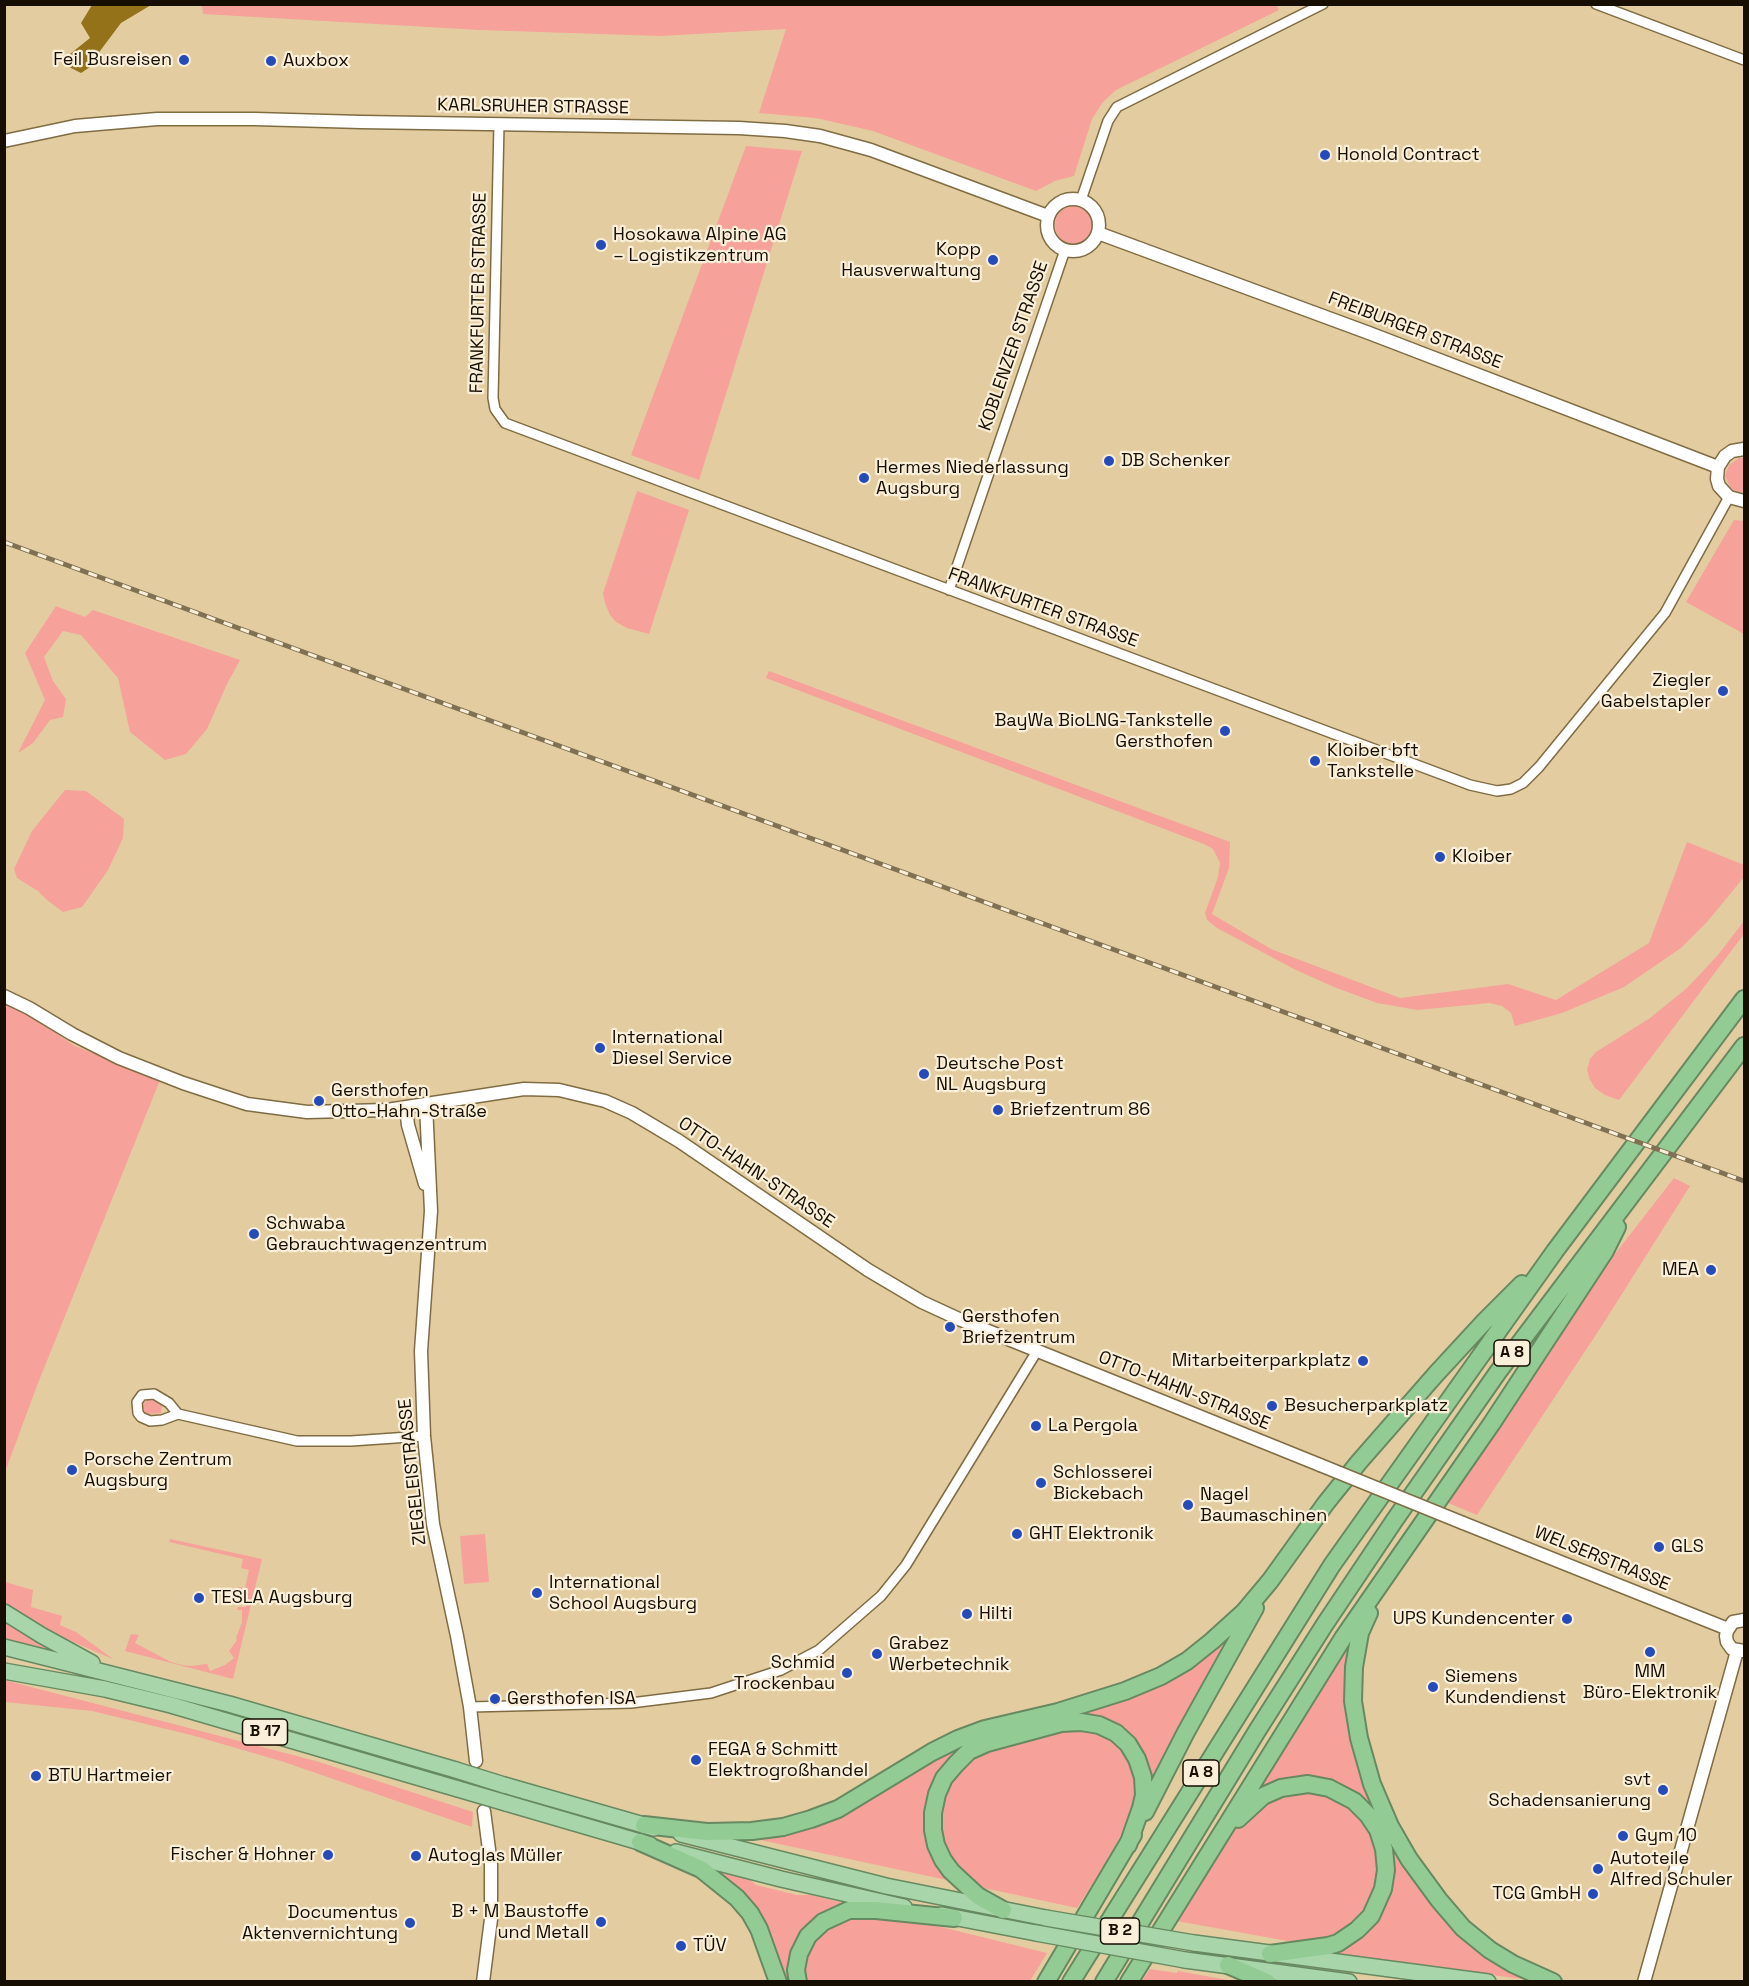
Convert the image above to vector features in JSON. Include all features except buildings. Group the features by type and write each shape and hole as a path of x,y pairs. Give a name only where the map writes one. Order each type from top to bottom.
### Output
{"highway":[{"name":"A 8","path":"1071,1982 1332,1565 1555,1251 1744,999"},
{"name":"A 8","path":"1104,1982 1325,1624 1498,1372 1744,1046"},
{"path":"1129,1982 1343,1638 1492,1423 1599,1261 1636,1189"},
{"path":"644,1825 707,1832 752,1832 783,1827 837,1809 958,1739 985,1729 1031,1719 1125,1691 1161,1676 1187,1661 1244,1612 1359,1462 1484,1322 1555,1251"},
{"path":"1046,1982 1128,1845 1186,1732 1270,1581"},
{"path":"1381,1582 1360,1633 1354,1667 1353,1701 1359,1738 1372,1784 1390,1826 1409,1859 1463,1928 1513,1965 1553,1982"},
{"path":"4,1612 110,1673"},
{"name":"B 17","path":"4,1647 229,1704 644,1825"},
{"name":"B 17","path":"4,1664 202,1714 640,1842"},
{"path":"4,1671 71,1682"},
{"path":"1004,1910 978,1896 951,1871 939,1852 933,1830 933,1813 937,1794 944,1778 969,1752 987,1743 1061,1723 1081,1722 1099,1725 1116,1733 1128,1744 1137,1759 1143,1777 1144,1795 1128,1845"},
{"path":"1216,1844 1244,1812 1263,1796 1281,1788 1308,1784 1338,1791 1362,1808 1378,1830 1384,1849 1386,1880 1376,1906 1365,1922 1349,1936 1329,1946 1270,1954"},
{"path":"644,1825 874,1883 1004,1910"},
{"path":"640,1842 770,1876 954,1918 1185,1960 1349,1982"},
{"path":"640,1842 701,1869 737,1898 750,1913 759,1929 778,1982"},
{"path":"798,1982 796,1970 799,1954 808,1936 823,1922 849,1910 876,1910 954,1918"},
{"name":"B 2","path":"1004,1910 1194,1943 1488,1982"},
{"path":"1228,1965 1267,1982"}],"street":[{"path":"1081,200 1108,121 1117,107 1323,4"},
{"path":"1596,4 1744,60"},
{"name":"KARLSRUHER STRASSE","path":"4,141 75,126 157,119 739,128 820,136 871,150 1048,216"},
{"name":"FRANKFURTER STRASSE","path":"499,124 493,398 495,409 505,423 1470,785 1497,791 1511,789 1523,783 1539,767 1654,629 1729,497"},
{"path":"1064,200 1081,200 1094,209 1098,216 1098,233 1090,245 1084,249 1065,250 1054,244 1049,236 1048,216 1057,204 1064,200"},
{"name":"FREIBURGER STRASSE","path":"1098,233 1718,467"},
{"name":"KOBLENZER STRASSE","path":"949,590 1065,250"},
{"path":"1744,449 1732,451 1725,456 1718,467 1717,479 1719,486 1729,497 1744,501"},
{"name":"OTTO-HAHN-STRASSE","path":"4,996 29,1008 72,1035 119,1058 183,1083 248,1104 307,1112 387,1110 524,1089 559,1090 605,1101 632,1113 678,1141 888,1283 946,1314 1463,1523"},
{"name":"ZIEGELEISTRASSE","path":"426,1105 431,1212 421,1351 424,1436 433,1524 470,1707 476,1761"},
{"name":"ZIEGELEISTRASSE","path":"406,1107 408,1125 431,1212"},
{"path":"470,1707 631,1703 711,1693 781,1670 819,1650 881,1596 906,1565 1037,1351"},
{"path":"178,1414 297,1441 351,1442 424,1436"},
{"name":"WELSERSTRASSE","path":"1463,1523 1728,1629"},
{"path":"1644,1982 1741,1651 1727,1642 1726,1636 1733,1622 1744,1620"},
{"path":"483,1982 491,1918 490,1865 484,1811"}],"shaded area":[{"path":"1276,4 1279,10 1116,90 1103,102 1092,119 1074,176 1055,181 1036,191 873,131 816,118 759,113 786,29 660,36 480,30 203,14 202,5"},
{"path":"92,5 151,5 121,23 90,67 81,73 65,65 65,58 90,38 81,23"},
{"path":"746,146 802,151 699,480 631,455"},
{"path":"1074,206 1087,212 1093,225 1087,238 1074,244 1061,238 1055,225 1061,212"},
{"path":"1739,458 1744,458 1744,493 1734,491 1725,476 1729,465"},
{"path":"637,491 689,510 649,634 627,628 616,622 610,615 603,593"},
{"path":"1734,520 1744,521 1744,634 1686,602"},
{"path":"56,606 85,617 93,610 240,660 207,729 186,754 165,760 130,732 118,678 81,635 63,631 44,657 53,681 66,699 63,717 50,720 33,743 18,753 45,700 25,653"},
{"path":"769,671 1230,842 1229,868 1212,914 1271,949 1400,998 1508,984 1556,1000 1649,943 1687,842 1744,865 1744,877 1707,922 1681,948 1624,987 1562,1013 1515,1026 1511,1013 1502,1006 1489,1003 1417,1010 1377,1003 1296,970 1217,928 1207,920 1205,913 1218,877 1220,863 1213,849 1204,844 766,678"},
{"path":"65,790 86,791 124,819 123,838 108,870 82,907 63,912 38,891 17,878 14,869 32,831"},
{"path":"1744,921 1744,934 1619,1100 1595,1088 1587,1070 1590,1059 1596,1052 1650,1018 1687,988 1718,955"},
{"path":"5,1003 21,1010 75,1046 160,1080 38,1383 5,1472"},
{"path":"1674,1178 1690,1186 1603,1324 1477,1515 1446,1502 1521,1394 1597,1277"},
{"path":"148,1399 162,1406 161,1413 147,1414 144,1412 143,1405"},
{"path":"485,1534 489,1582 464,1584 460,1536"},
{"path":"170,1539 262,1559 233,1679 125,1651 131,1634 139,1635 135,1643 171,1662 182,1665 207,1664 210,1671 225,1665 234,1658 229,1651 237,1640 242,1622 242,1610 237,1610 238,1607 246,1607 246,1592 238,1591 237,1587 245,1588 249,1570 241,1568 243,1559 169,1542"},
{"path":"5,1582 33,1590 31,1607 62,1616 60,1625 76,1632 113,1659 59,1636 5,1603"},
{"path":"5,1622 50,1650 5,1639"},
{"path":"1229,1633 1133,1814 1077,1908 756,1839 790,1834 839,1817 874,1798 956,1746 1076,1709"},
{"path":"1352,1642 1350,1712 1414,1875 1537,1981 1319,1952 1370,1926 1390,1844 1333,1783 1259,1791"},
{"path":"4,1680 316,1761 473,1812 472,1827 281,1761 191,1735 92,1711 5,1702"},
{"path":"1293,1787 1344,1798 1376,1839 1381,1865 1376,1891 1363,1914 1344,1931 1319,1941 1293,1942 1177,1921 1247,1810"},
{"path":"711,1870 749,1879 756,1885 797,1895 811,1895 1047,1953 1030,1981 785,1981 766,1930"},
{"path":"1150,1969 1177,1973 1178,1971 1233,1981 1142,1981"}],"railway":[{"path":"4,542 1744,1181"}],"place":[{"name":"Feil Busreisen","path":"184,60"},
{"name":"Auxbox","path":"271,61"},
{"name":"Honold Contract","path":"1325,155"},
{"name":"Hosokawa Alpine AG – Logistikzentrum","path":"601,245"},
{"name":"Kopp Hausverwaltung","path":"993,260"},
{"name":"DB Schenker","path":"1109,461"},
{"name":"Hermes Niederlassung Augsburg","path":"864,478"},
{"name":"Ziegler Gabelstapler","path":"1723,691"},
{"name":"BayWa BioLNG-Tankstelle Gersthofen","path":"1225,731"},
{"name":"Kloiber bft Tankstelle","path":"1315,761"},
{"name":"Kloiber","path":"1440,857"},
{"name":"International Diesel Service","path":"600,1048"},
{"name":"Deutsche Post NL Augsburg","path":"924,1074"},
{"name":"Gersthofen Otto-Hahn-Straße","path":"319,1101"},
{"name":"Briefzentrum 86","path":"998,1110"},
{"name":"Schwaba Gebrauchtwagenzentrum","path":"254,1234"},
{"name":"MEA","path":"1711,1270"},
{"name":"Gersthofen Briefzentrum","path":"950,1327"},
{"name":"Mitarbeiterparkplatz","path":"1363,1361"},
{"name":"Besucherparkplatz","path":"1272,1406"},
{"name":"La Pergola","path":"1036,1426"},
{"name":"Porsche Zentrum Augsburg","path":"72,1470"},
{"name":"Schlosserei Bickebach","path":"1041,1483"},
{"name":"Nagel Baumaschinen","path":"1188,1505"},
{"name":"GHT Elektronik","path":"1017,1534"},
{"name":"GLS","path":"1659,1547"},
{"name":"International School Augsburg","path":"537,1593"},
{"name":"TESLA Augsburg","path":"199,1598"},
{"name":"Hilti","path":"967,1614"},
{"name":"UPS Kundencenter","path":"1567,1619"},
{"name":"MM Büro-Elektronik","path":"1650,1652"},
{"name":"Grabez Werbetechnik","path":"877,1654"},
{"name":"Schmid Trockenbau","path":"847,1673"},
{"name":"Siemens Kundendienst","path":"1433,1687"},
{"name":"Gersthofen ISA","path":"495,1699"},
{"name":"FEGA & Schmitt Elektrogroßhandel","path":"696,1760"},
{"name":"BTU Hartmeier","path":"36,1776"},
{"name":"svt Schadensanierung","path":"1663,1790"},
{"name":"Gym 10","path":"1623,1836"},
{"name":"Fischer & Hohner","path":"328,1855"},
{"name":"Autoglas Müller","path":"416,1856"},
{"name":"Autoteile Alfred Schuler","path":"1598,1869"},
{"name":"TCG GmbH","path":"1593,1894"},
{"name":"B + M Baustoffe und Metall","path":"601,1922"},
{"name":"Documentus Aktenvernichtung","path":"410,1923"},
{"name":"TÜV","path":"681,1946"}]}
